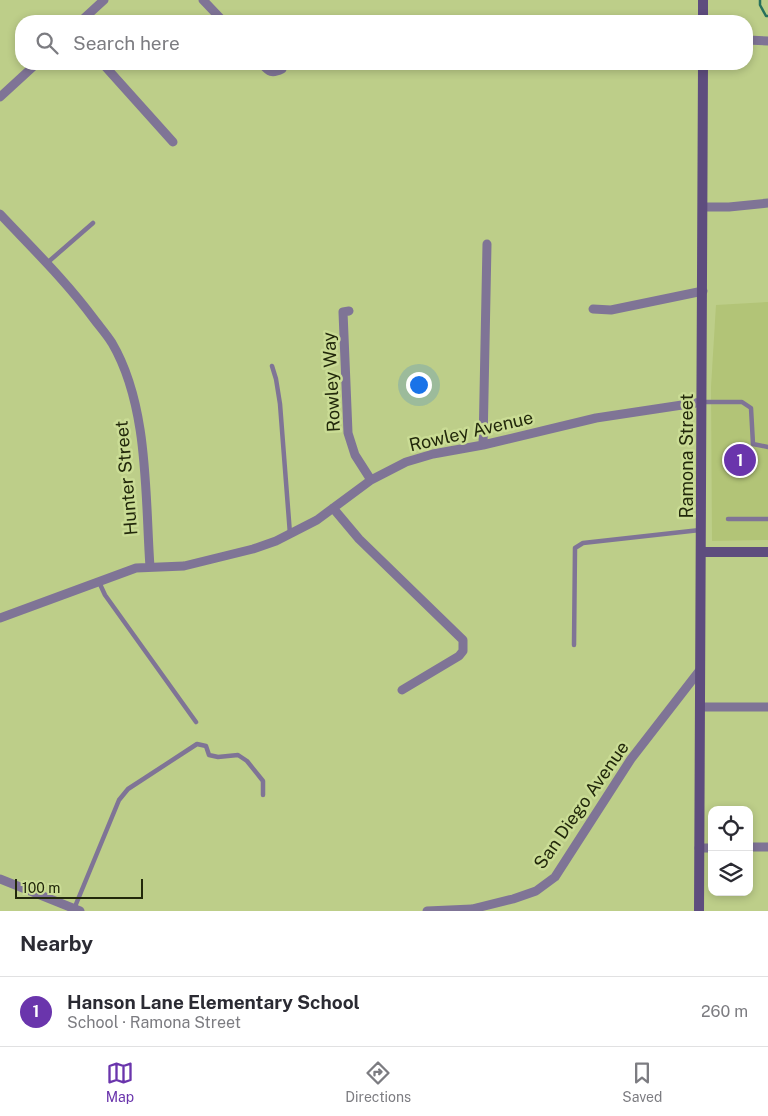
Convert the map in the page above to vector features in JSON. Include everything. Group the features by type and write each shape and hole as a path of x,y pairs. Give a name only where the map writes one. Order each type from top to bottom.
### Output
{"main road":[{"path":"703,0 703,15"},
{"name":"Ramona Street","path":"699,911 703,70"},
{"path":"702,552 768,552"}],"street":[{"path":"88,15 104,0"},
{"path":"203,0 217,15"},
{"path":"753,40 768,41"},
{"path":"0,97 29,70"},
{"path":"108,70 173,142"},
{"path":"268,70 274,73 280,70"},
{"path":"703,207 768,203"},
{"name":"Hunter Street","path":"0,214 86,307 112,343 124,368 137,410 142,435 150,567"},
{"path":"483,445 487,244"},
{"path":"593,309 611,310 703,291"},
{"name":"Rowley Way","path":"349,311 343,312 348,433 355,456 371,480"},
{"name":"Rowley Avenue","path":"150,567 184,566 276,542 318,520 371,480 406,462 433,454 483,445 596,418 702,402"},
{"path":"333,508 359,539 463,640 463,651 459,656 402,690"},
{"path":"0,618 136,568 150,567"},
{"name":"San Diego Avenue","path":"427,911 470,910 513,899 536,891 555,877 631,759 700,670"},
{"path":"700,707 768,707"},
{"path":"753,847 768,847"},
{"path":"699,848 708,848"},
{"path":"0,879 77,910"}],"lane":[{"path":"46,264 93,222"},
{"path":"272,366 280,404 290,534"},
{"path":"702,402 742,402 751,408 753,444 768,447"},
{"path":"728,519 768,519"},
{"path":"574,645 575,548 583,543 702,530"},
{"path":"99,582 105,595 134,638 196,722"},
{"path":"77,910 119,800 128,789 197,744 206,746 209,755 213,757 238,754 247,761 263,781 263,795"}],"shaded area":[{"path":"768,302 768,540 712,541 711,387 716,305"}],"waterway":[{"path":"760,0 760,5 766,16 768,16"}],"place":[{"name":"Hanson Lane Elementary School","path":"740,460"}]}
